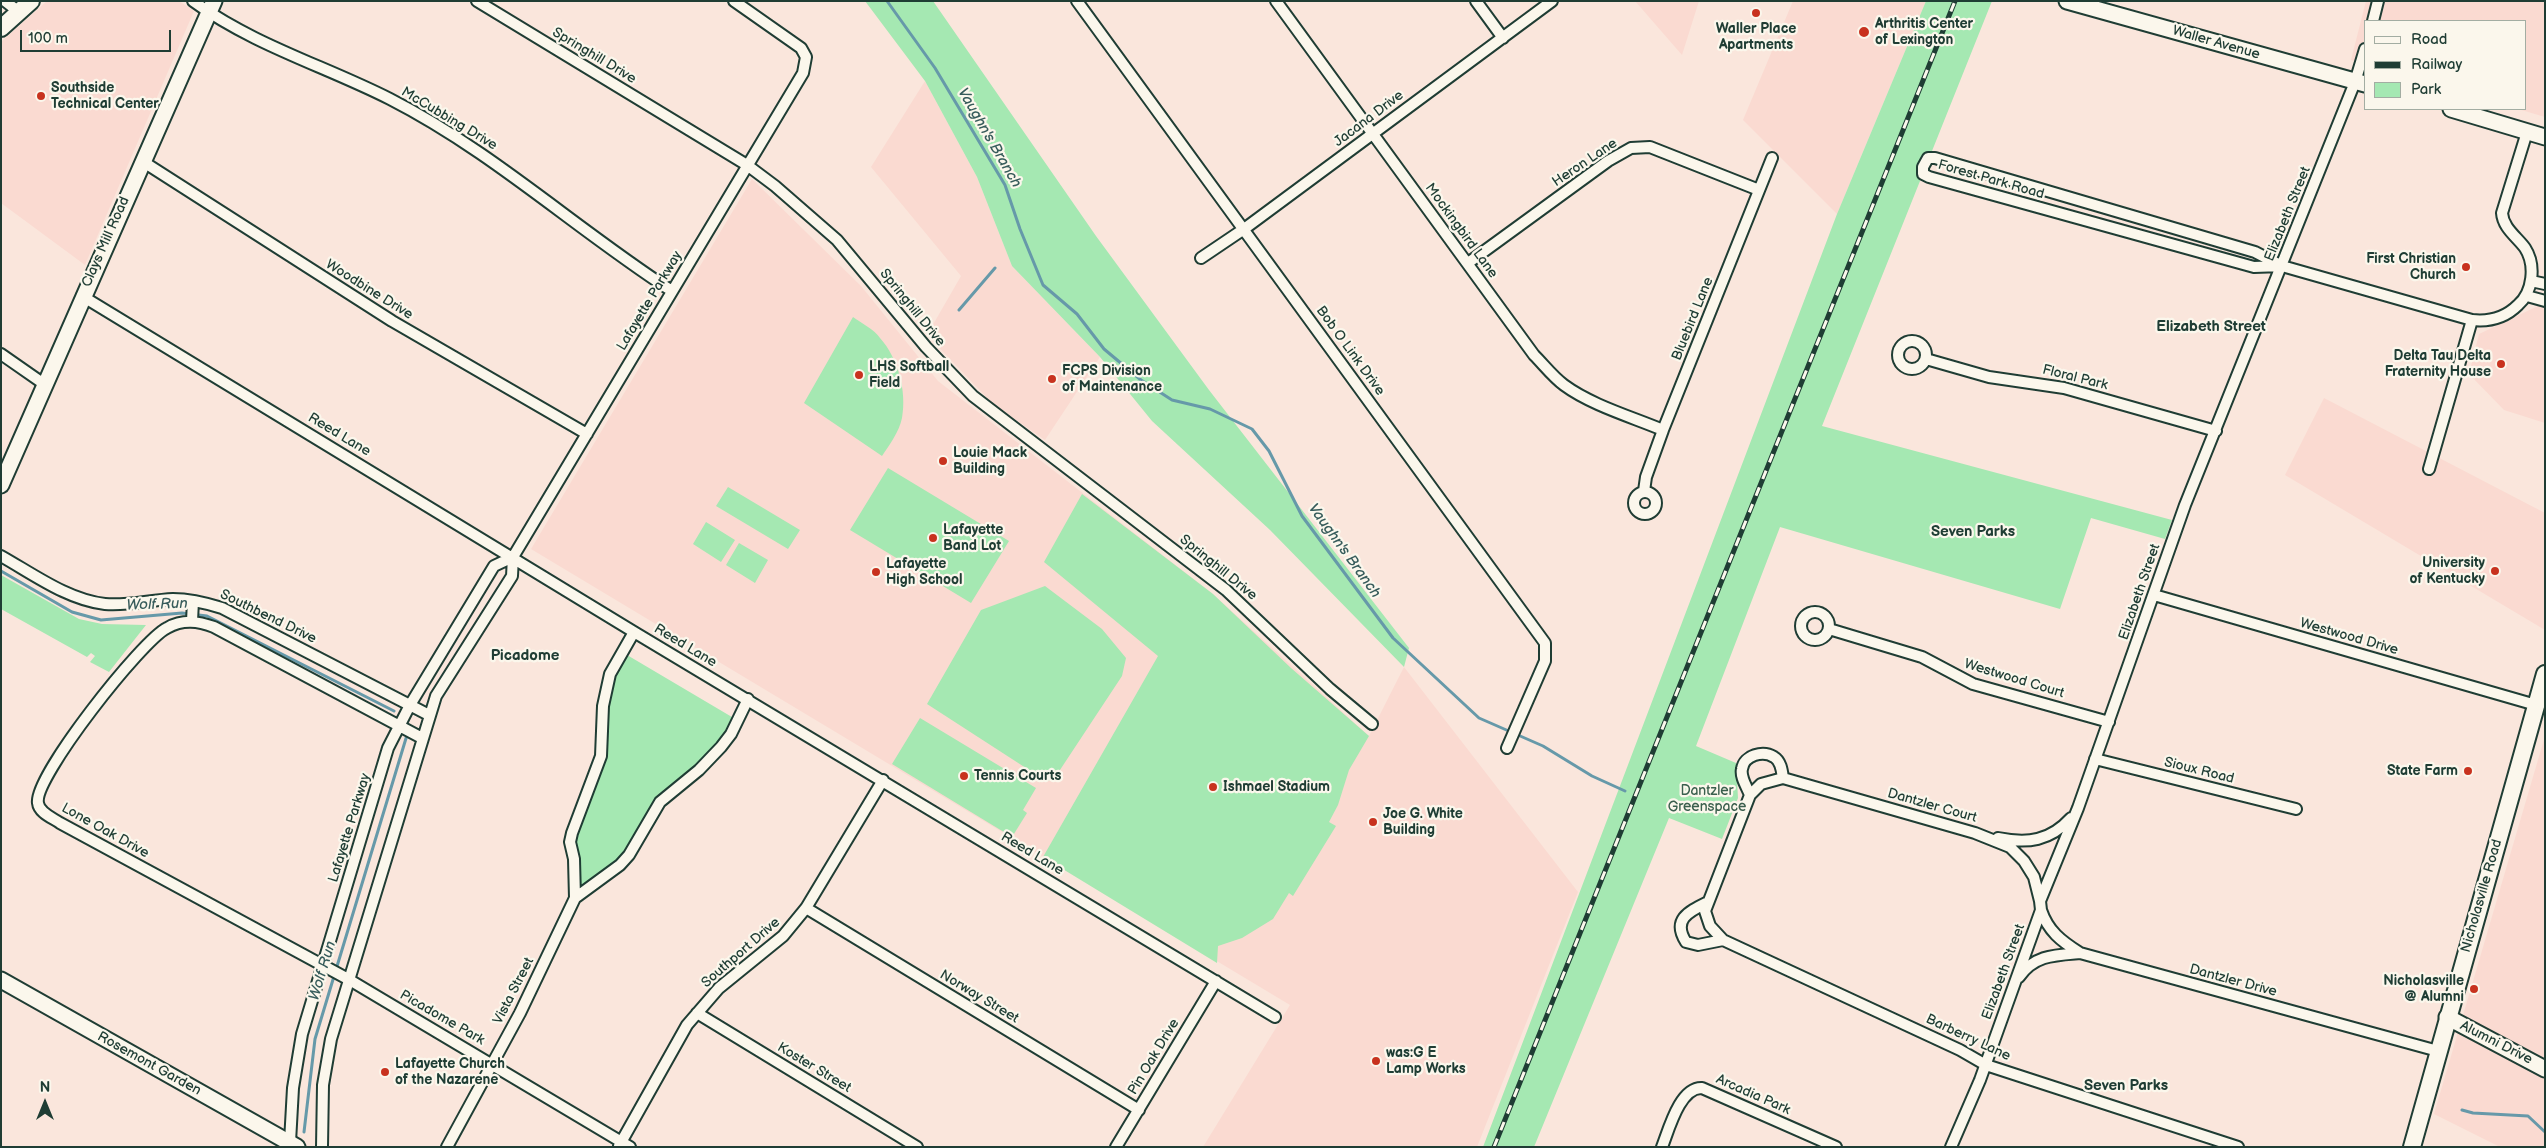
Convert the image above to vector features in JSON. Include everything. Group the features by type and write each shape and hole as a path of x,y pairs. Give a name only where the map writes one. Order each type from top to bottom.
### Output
{"main road":[{"path":"1,28 31,1"},
{"name":"Waller Avenue","path":"2072,2 2360,83"},
{"name":"Clays Mill Road","path":"1,485 82,296 211,7"},
{"path":"2454,110 2545,136"},
{"name":"Nicholasville Road","path":"2412,1147 2545,674"},
{"name":"Rosemont Garden","path":"1,980 293,1145"},
{"name":"Alumni Drive","path":"2447,1017 2545,1069"}],"street":[{"path":"5,1 18,12"},
{"name":"McCubbing Drive","path":"193,1 211,7 284,52 390,99 476,149 608,249 672,291"},
{"name":"Springhill Drive","path":"477,1 747,165 775,186 837,240 922,343 974,396 1226,590 1330,689 1372,724"},
{"name":"Lafayette Parkway","path":"322,1147 323,1085 326,1062 345,978 436,696 512,576 513,557 799,81 806,57 796,44 734,1"},
{"name":"Bob O Link Drive","path":"1077,1 1545,643 1545,661 1506,748"},
{"name":"Mockingbird Lane","path":"1276,1 1534,355 1564,384 1582,395 1663,430"},
{"path":"1476,1 1503,38"},
{"name":"Jacana Drive","path":"1201,258 1244,229 1552,1"},
{"path":"2372,20 2378,1"},
{"name":"Elizabeth Street","path":"1951,1147 1986,1065 2012,985 2109,722 2185,505 2282,266 2360,83 2364,56"},
{"path":"2429,469 2472,320 2485,321 2505,315 2526,296 2531,281 2528,256 2502,218 2527,132"},
{"name":"Heron Lane","path":"1468,263 1608,160 1631,148 1659,149 1759,190"},
{"name":"Bluebird Lane","path":"1644,491 1646,477 1663,430 1772,158"},
{"name":"Forest Park Road","path":"2282,266 2254,267 1929,177 1923,174 1923,167 1928,158 1935,158 2255,252 2282,266 2472,320"},
{"name":"Woodbine Drive","path":"142,160 392,321 587,434"},
{"path":"2092,222 2097,206"},
{"path":"2531,281 2545,284"},
{"name":"Reed Lane","path":"82,296 634,632 1275,1017"},
{"path":"2526,296 2545,301"},
{"path":"1,354 44,384"},
{"name":"Floral Park","path":"1926,359 1989,377 2064,388 2216,431"},
{"name":"Southbend Drive","path":"1,556 61,590 92,602 114,605 174,599 192,601 230,612 429,715"},
{"name":"Lafayette Parkway","path":"293,1145 295,1068 302,1034 388,748 410,705 494,566 513,557"},
{"name":"Westwood Drive","path":"2154,595 2536,705"},
{"path":"192,601 192,621 214,627 422,738"},
{"name":"Lone Oak Drive","path":"192,621 168,627 145,645 60,755 38,795 39,807 60,823 324,966"},
{"name":"Westwood Court","path":"1829,630 1922,657 1973,684 2109,722"},
{"path":"575,898 574,859 570,842 601,756 603,706 610,674 634,632"},
{"path":"575,898 620,865 629,855 660,802 699,770 731,734 748,699"},
{"path":"1723,940 1698,945 1686,942 1681,934 1681,922 1688,912 1706,903 1750,795 1761,784 1783,778 1779,763 1774,757 1765,754 1754,755 1745,761 1742,768 1742,776 1750,795"},
{"name":"Sioux Road","path":"2095,760 2296,809"},
{"name":"Dantzler Court","path":"1783,778 1975,833 2010,847 2024,861 2034,877 2041,905"},
{"name":"Southport Drive","path":"623,1145 677,1041 697,1013 719,988 783,936 806,908 883,780"},
{"path":"1975,833 2020,841 2040,839 2058,832 2076,813"},
{"name":"Vista Street","path":"447,1147 520,1013 575,898"},
{"name":"Barberry Lane","path":"1706,903 1708,923 1723,940 1960,1050 1986,1065 2238,1147"},
{"name":"Dantzler Drive","path":"2041,905 2045,920 2058,939 2080,953 2438,1051"},
{"name":"Norway Street","path":"806,908 1139,1110"},
{"path":"2012,985 2026,967 2040,958 2080,953"},
{"name":"Picadome Park","path":"324,966 492,1063 623,1145"},
{"name":"Pin Oak Drive","path":"1116,1147 1216,981"},
{"name":"Koster Street","path":"697,1013 918,1147"},
{"name":"Arcadia Park","path":"1662,1147 1684,1095 1696,1088 1702,1088 1836,1147"}],"shaded area":[{"path":"47,1 179,1 194,11 85,265 1,203 1,42"},
{"path":"1635,1 1699,1 1682,55"},
{"path":"1793,1 1926,1 1837,214 1743,120"},
{"path":"2366,1 2545,1 2545,117 2521,110 2526,110 2526,20 2364,20 2364,64 2351,60"},
{"path":"925,81 977,177 1012,266 1100,357 1045,440 993,404 927,335 961,276 871,167"},
{"name":"Lafayette High School","path":"752,179 861,286 938,381 1213,594 1369,736 1404,667 1578,892 1477,1147 1203,1147 1290,1005 531,549"},
{"path":"2540,305 2545,306 2545,423 2504,410 2469,374 2479,334"},
{"name":"University of Kentucky","path":"2324,398 2545,513 2545,630 2285,475"},
{"path":"2545,736 2545,1147 2500,1147 2434,1114"}],"green space":[{"path":"865,1 933,1 1096,236 1209,390 1409,648 1404,667 1270,530 1152,421 1100,357 1012,266 977,177 925,81"},
{"name":"Dantzler Greenspace","path":"1926,1 1992,1 1822,426 2172,520 2165,539 2091,518 2060,609 1780,527 1696,746 1736,763 1738,798 1722,839 1669,818 1534,1147 1483,1147 1837,214"},
{"name":"LHS Softball Field","path":"853,317 874,332 886,346 900,375 903,397 901,423 882,456 804,403"},
{"name":"Lafayette Band Lot","path":"888,468 1009,541 971,603 850,530"},
{"path":"728,487 800,530 788,549 716,506"},
{"name":"Ishmael Stadium","path":"1082,494 1213,594 1291,668 1369,736 1349,770 1338,805 1329,822 1336,826 1293,896 1289,893 1273,919 1242,938 1218,946 1217,963 1043,857 1158,656 1044,562"},
{"path":"706,522 735,540 721,562 693,544"},
{"path":"739,543 768,560 755,583 726,565"},
{"path":"1,575 79,619 102,624 146,625 109,672 90,662 95,656 91,653 87,657 1,609"},
{"path":"1045,586 1102,629 1126,658 1122,676 1054,779 1046,781 927,704 981,610"},
{"path":"622,652 737,720 724,740 664,798 633,850 614,867 578,889 580,872 574,859 574,841 597,772 603,706"},
{"name":"Tennis Courts","path":"920,718 1036,788 1023,810 1027,813 1012,837 892,764"}],"waterway":[{"name":"Vaughn's Branch","path":"887,1 935,68 1005,185 1020,229 1043,285 1077,314 1104,349 1141,380 1172,400 1210,409 1252,429 1269,451 1302,516 1393,638 1479,718 1543,746 1592,776 1625,791"},
{"path":"959,310 995,268"},
{"name":"Wolf Run","path":"1,571 72,612 101,620 182,613 207,616 394,711"},
{"name":"Wolf Run","path":"304,1132 315,1039 407,735"},
{"name":"Vaughn's Branch","path":"2462,1110 2473,1113 2528,1116 2545,1132"}],"railway":[{"path":"1494,1147 1955,1"}],"place":[{"name":"Waller Place Apartments","path":"1756,13"},
{"name":"Arthritis Center of Lexington","path":"1864,32"},
{"name":"Southside Technical Center","path":"41,96"},
{"name":"First Christian Church","path":"2466,267"},
{"name":"Delta Tau Delta Fraternity House","path":"2501,364"},
{"name":"LHS Softball Field","path":"859,375"},
{"name":"FCPS Division of Maintenance","path":"1052,379"},
{"name":"Louie Mack Building","path":"943,461"},
{"name":"Lafayette Band Lot","path":"933,538"},
{"name":"University of Kentucky","path":"2495,571"},
{"name":"Lafayette High School","path":"876,572"},
{"name":"State Farm","path":"2468,771"},
{"name":"Tennis Courts","path":"964,776"},
{"name":"Ishmael Stadium","path":"1213,787"},
{"name":"Joe G. White Building","path":"1373,822"},
{"name":"Nicholasville @ Alumni","path":"2474,989"},
{"name":"was:G E Lamp Works","path":"1376,1061"},
{"name":"Lafayette Church of the Nazarene","path":"385,1072"}],"district":[{"name":"Elizabeth Street","path":"2211,327"},
{"name":"Seven Parks","path":"1973,532"},
{"name":"Picadome","path":"525,656"},
{"name":"Seven Parks","path":"2126,1086"}]}
